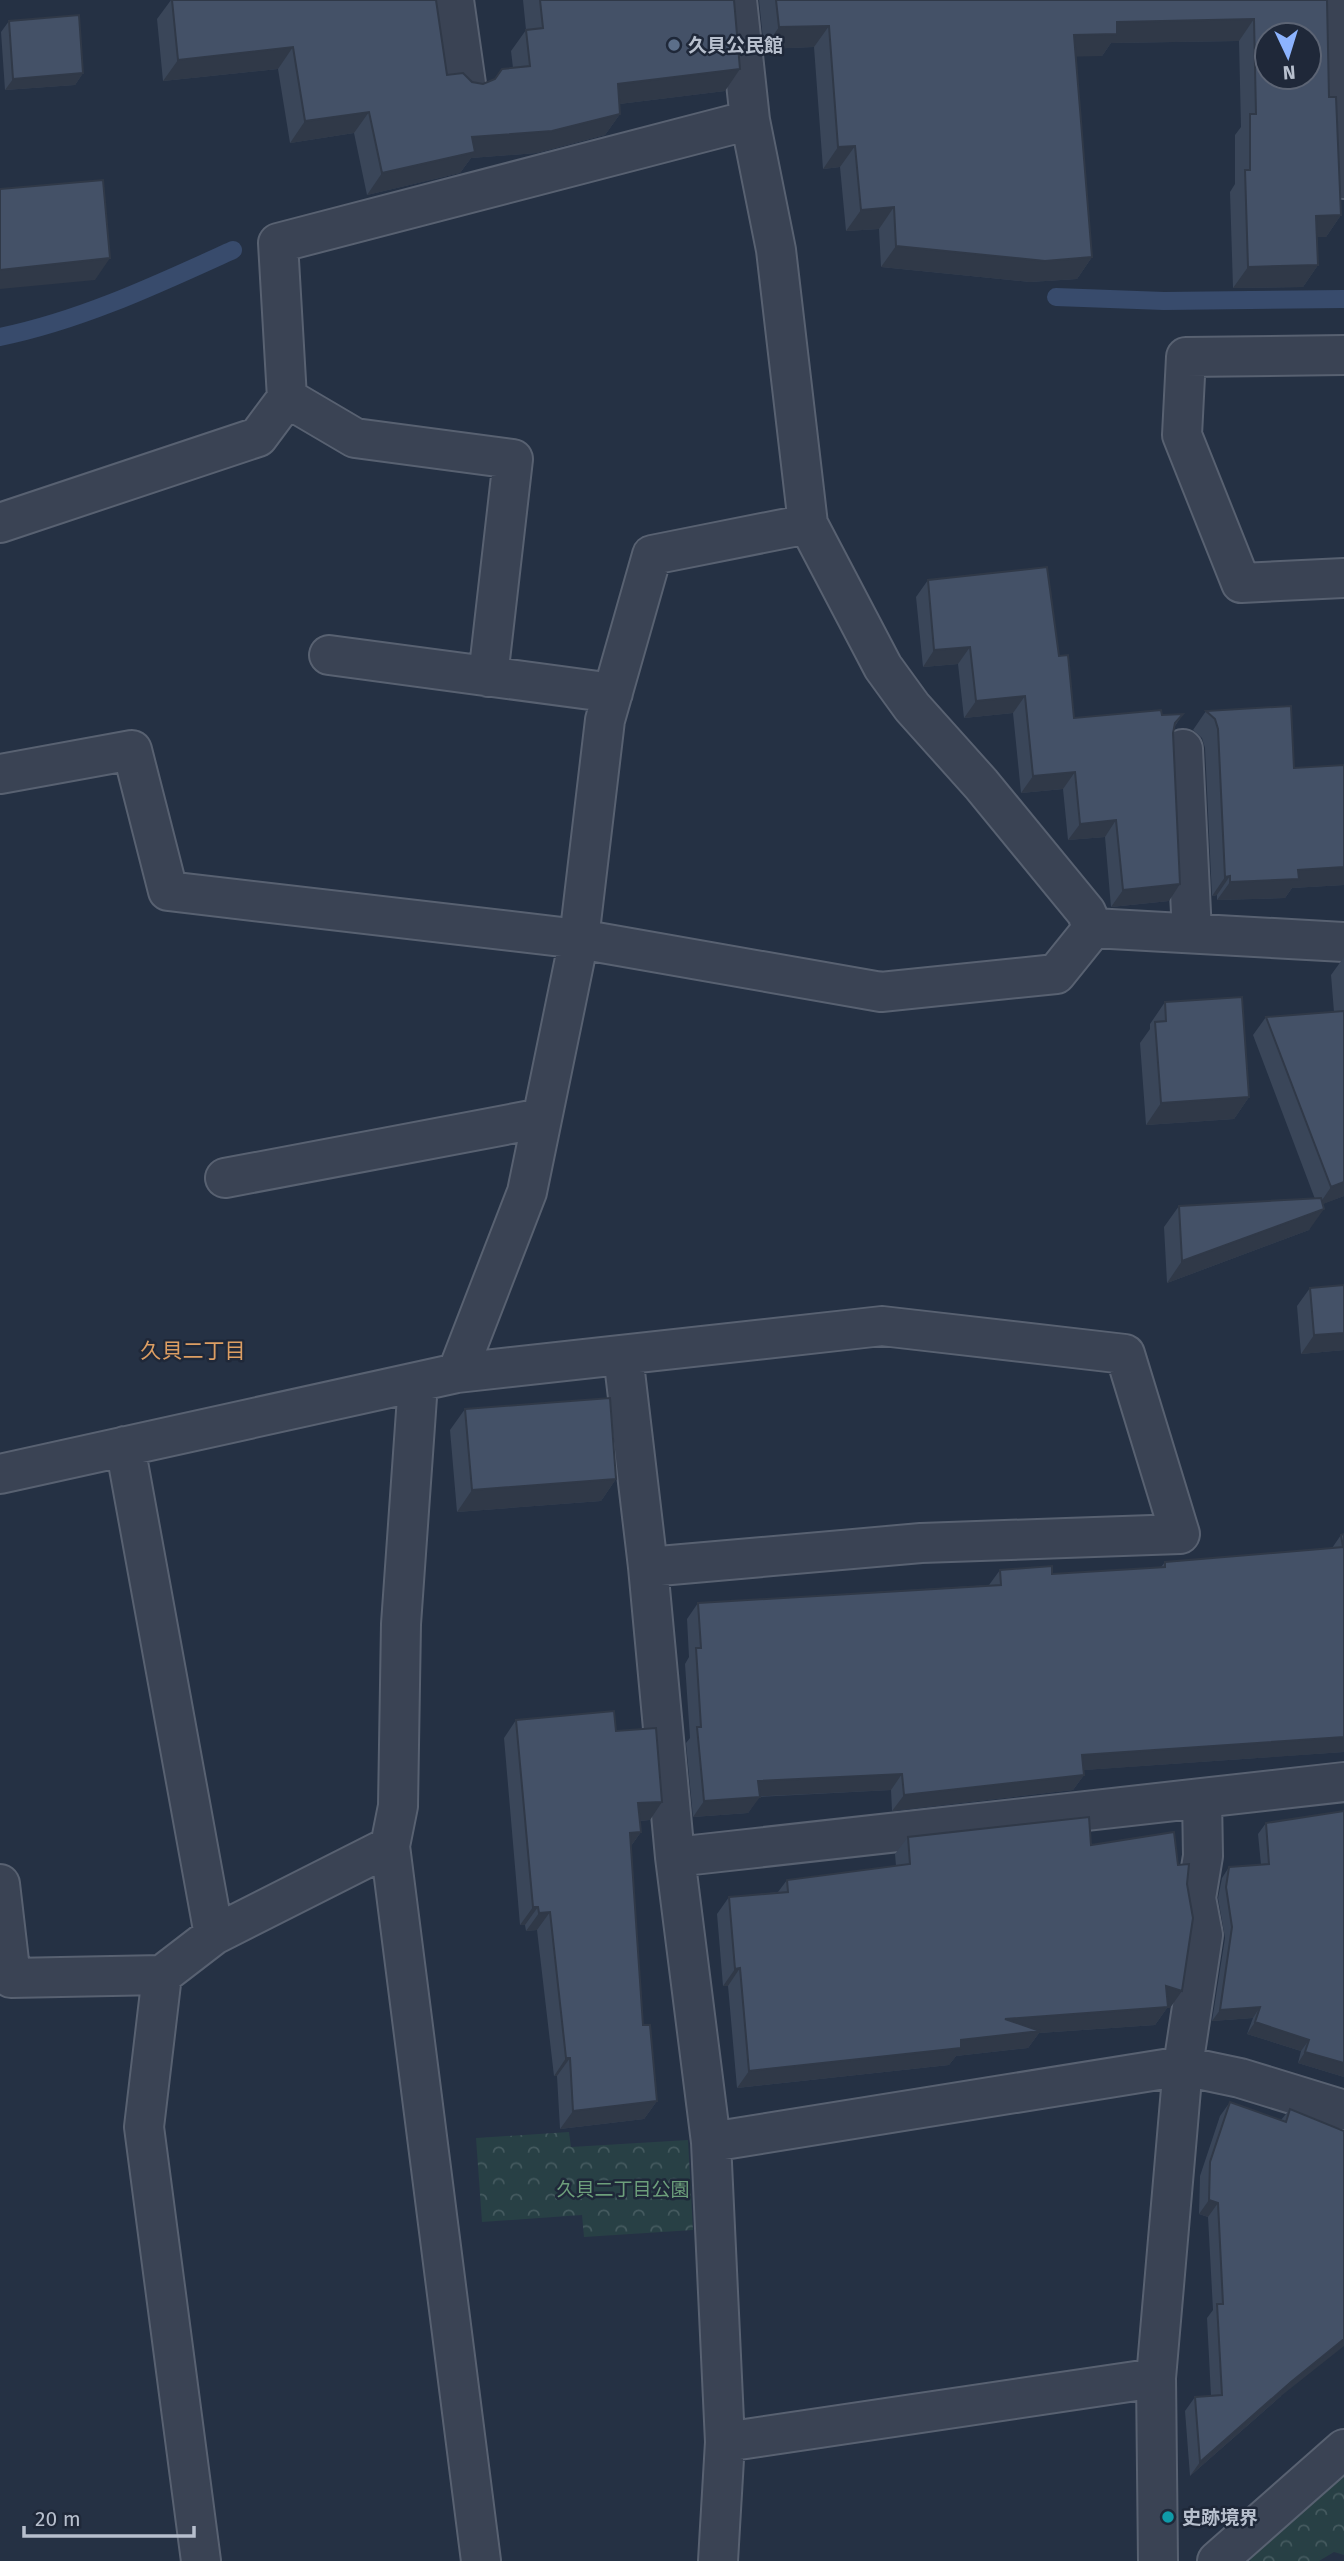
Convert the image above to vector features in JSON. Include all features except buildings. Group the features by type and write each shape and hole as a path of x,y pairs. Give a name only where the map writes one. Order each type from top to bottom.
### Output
{"street":[{"path":"454,0 466,85"},
{"path":"737,0 750,120 776,250 808,524 890,677 912,707 981,784 1086,912 1094,928"},
{"path":"1342,0 1344,179"},
{"path":"0,523 258,437 288,398 278,243 750,120"},
{"path":"1344,355 1186,357 1182,435 1241,583 1344,578"},
{"path":"288,398 355,439 513,459 488,677"},
{"path":"457,1373 527,1192 579,939 605,720 652,555 808,524"},
{"path":"330,655 613,693"},
{"path":"1182,749 1192,933"},
{"path":"0,774 132,750 168,891 579,939 881,992 1056,974 1094,928"},
{"path":"1094,928 1344,942"},
{"path":"225,1178 542,1118"},
{"path":"0,1474 457,1373 882,1326 1125,1354 1180,1534 921,1543 648,1567"},
{"path":"623,1355 648,1567 675,1857 711,2142 725,2442 719,2561"},
{"path":"418,1383 401,1624 398,1806 390,1846 481,2561"},
{"path":"125,1446 214,1935"},
{"path":"675,1857 1344,1782"},
{"path":"1158,2561 1156,2378 1183,2066 1203,1935 1196,1898 1203,1856 1202,1798"},
{"path":"0,1884 6,1978 162,1975 214,1935 390,1846"},
{"path":"162,1975 144,2127 201,2561"},
{"path":"711,2142 1183,2066 1240,2078 1344,2110"},
{"path":"725,2442 1156,2378"},
{"path":"1217,2561 1344,2449"}],"green space":[{"name":"久貝二丁目公園","path":"569,2132 571,2147 688,2140 693,2230 584,2237 582,2215 482,2222 476,2138"},
{"path":"1344,2472 1344,2555 1334,2552 1319,2561 1251,2561 1243,2553"}],"waterway":[{"path":"0,337 89,311 233,250"},
{"path":"1056,297 1164,301 1344,299"}],"place":[{"name":"久貝公民館","path":"674,45"},
{"name":"史跡境界","path":"1168,2517"}],"district":[{"name":"久貝二丁目","path":"193,1351"}]}
